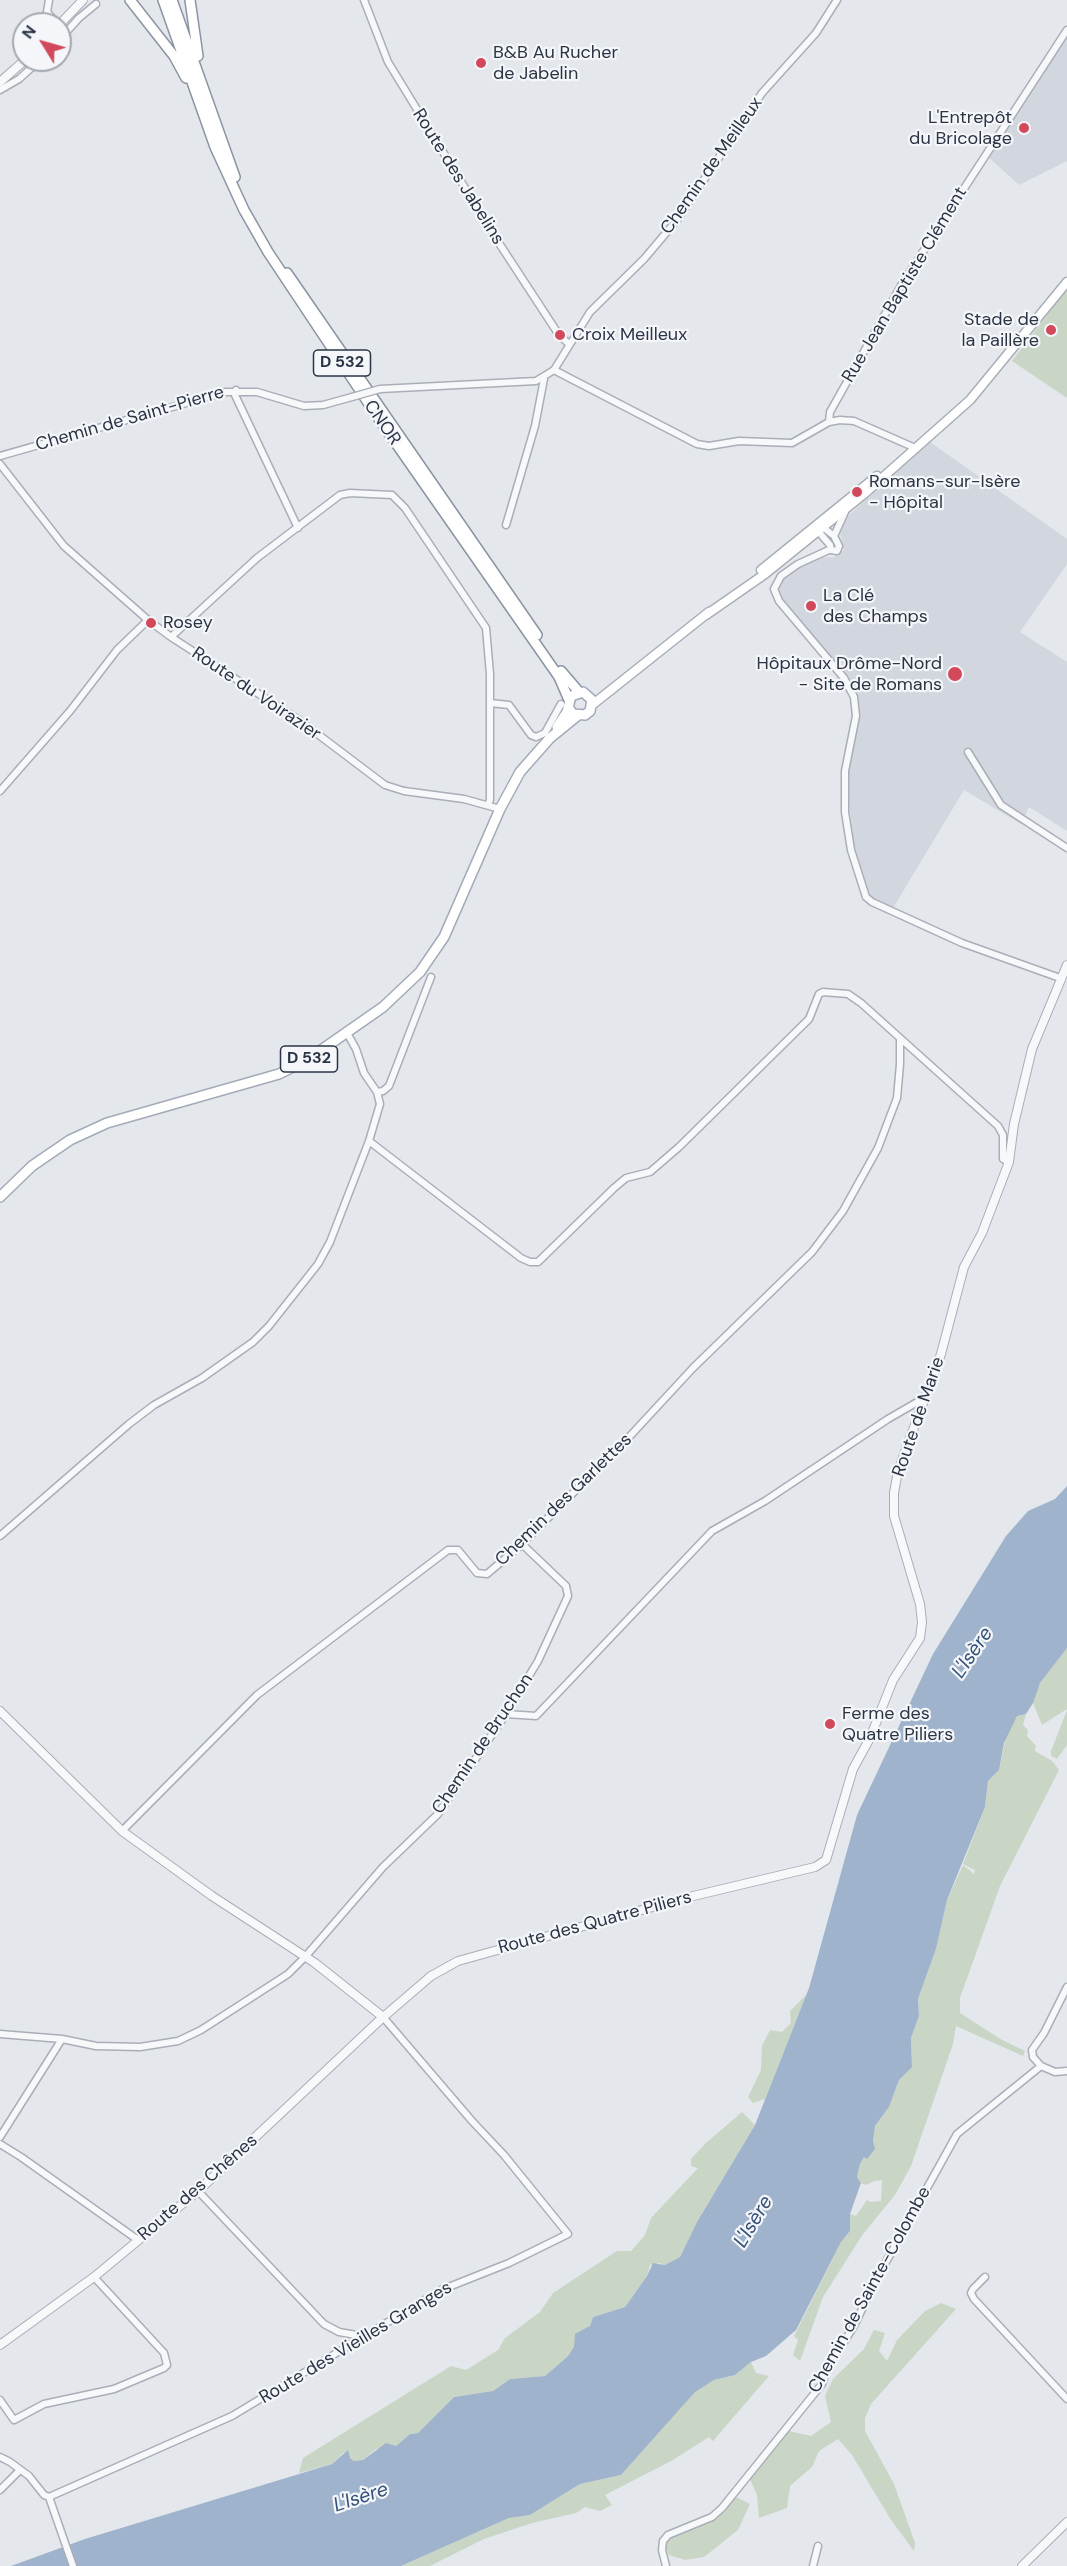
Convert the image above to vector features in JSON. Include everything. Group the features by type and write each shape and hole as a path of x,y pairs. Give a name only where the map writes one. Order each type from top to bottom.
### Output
{"main road":[{"path":"130,0 181,67 215,147"},
{"name":"CNOR","path":"163,0 215,147 244,210 280,273 559,677 566,704 577,716"},
{"name":"CNOR","path":"172,0 236,179 285,269 563,674 592,705"},
{"path":"190,0 196,49 212,114"},
{"path":"706,615 765,573 864,494 970,400 1067,282"},
{"path":"577,716 588,714 592,705 913,447 930,436"},
{"path":"566,704 583,693 622,681"},
{"name":"D 532","path":"550,738 566,704"},
{"name":"D 532","path":"0,1197 43,1157 89,1131 111,1122 279,1074 308,1060 396,997 434,953 455,915 500,809 520,772 550,738 577,716"}],"street":[{"path":"70,12 83,0"},
{"name":"Route des Jabelins","path":"364,0 388,62 495,237 559,334 569,344"},
{"name":"Chemin de Meilleux","path":"543,379 554,370 590,312 644,259 677,220 762,93 816,33 837,0"},
{"path":"72,26 96,4"},
{"name":"Rue Jean Baptiste Clément","path":"829,422 831,412 902,284 1067,30"},
{"path":"0,82 12,71"},
{"path":"0,90 27,72"},
{"path":"554,370 697,444 709,446 739,441 792,443 829,422 854,421 913,447"},
{"path":"506,525 535,426 543,379"},
{"name":"Chemin de Saint-Pierre","path":"0,456 236,390 257,392 304,406 323,405 380,389 543,379"},
{"path":"236,390 235,395 298,528"},
{"name":"Route du Voirazier","path":"0,464 64,546 148,620 299,720 385,785 404,791 464,799 500,809"},
{"path":"171,637 257,558 340,495 347,493 392,495 400,500 484,625 490,674 490,800 488,805"},
{"path":"864,494 845,512 833,543 789,570 776,582 774,589 779,601 852,688 856,716 845,771 845,812 851,850 866,897 872,902 962,943 1060,978"},
{"path":"808,531 820,529 834,510"},
{"path":"820,529 833,543"},
{"path":"0,791 70,711 117,650 148,620"},
{"path":"490,703 509,705 531,735 536,737 545,732 566,704"},
{"path":"968,752 1001,805 1067,848"},
{"name":"Route de Marie","path":"822,1863 826,1860 834,1828 850,1786 853,1769 870,1738 893,1680 916,1645 922,1630 921,1604 894,1516 894,1493 898,1471 941,1354 963,1267 982,1233 1009,1162 1014,1124 1032,1049 1067,965"},
{"path":"377,1092 389,1086 431,977"},
{"path":"369,1141 521,1258 530,1262 538,1262 626,1178 650,1172 679,1147 809,1019 819,994 823,992 848,994 998,1126 1003,1136 1003,1158 1009,1162"},
{"path":"0,1536 129,1424 154,1405 210,1372 253,1342 269,1326 318,1264 330,1242 378,1114 377,1092 364,1073 356,1049 347,1033"},
{"name":"Chemin des Garlettes","path":"122,1831 257,1695 448,1550 458,1551 477,1573 488,1574 522,1544 630,1436 693,1368 828,1233 861,1182 878,1148 897,1098 900,1039"},
{"path":"506,1714 536,1716 712,1531 765,1501 888,1419 926,1397"},
{"name":"Chemin de Bruchon","path":"0,2034 62,2039 96,2046 140,2047 178,2041 201,2030 288,1974 383,1867 438,1814 506,1714 538,1661 568,1596 566,1586 522,1544"},
{"path":"0,1711 122,1831 212,1896 350,1989 383,2017"},
{"name":"Route des Quatre Piliers","path":"383,2017 431,1976 458,1961 585,1924 816,1867 822,1863"},
{"path":"1067,1987 1044,2033 1033,2048 1033,2057 1041,2066 1055,2072 1067,2071"},
{"name":"Route des Chênes","path":"0,2345 94,2277 198,2191 383,2017"},
{"name":"Route des Vieilles Granges","path":"49,2497 231,2416 441,2290 509,2263 568,2234 564,2226 504,2155 383,2017"},
{"path":"0,2137 62,2039"},
{"name":"Chemin de Sainte-Colombe","path":"666,2566 662,2550 663,2541 668,2535 712,2517 722,2508 822,2384 828,2367 854,2326 876,2280 957,2134 1041,2066"},
{"path":"0,2144 138,2240"},
{"path":"198,2191 324,2324 339,2332 362,2336"},
{"path":"0,2400 14,2420 44,2404 114,2389 167,2365 164,2353 94,2277"},
{"path":"984,2277 971,2293 974,2299 1067,2399"},
{"path":"0,2457 20,2470 49,2497 73,2566"},
{"path":"0,2490 20,2470"},
{"path":"1022,2566 1067,2522"},
{"path":"813,2566 818,2546"}],"shaded area":[{"path":"1067,35 1067,161 1019,185 987,156"},
{"name":"Hôpitaux Drôme-Nord - Site de Romans","path":"930,442 1067,539 1067,564 1020,632 1067,662 1067,831 1029,807 1021,824 964,790 893,908 869,897 855,854 847,783 860,711 854,687 776,593 778,582 797,567 815,558 834,557 844,550 840,533 846,518"}],"green space":[{"name":"Stade de la Paillère","path":"1067,289 1067,398 1012,361"},
{"path":"1067,1648 1067,1709 1042,1725 1033,1703 1034,1695 1040,1683"},
{"path":"1067,1710 1067,1745 1057,1759 1051,1756 1051,1751"},
{"path":"1026,1714 1023,1725 1028,1730 1027,1736 1036,1746 1035,1751 1052,1761 1059,1770 1000,1886 960,1998 960,2013 1002,2040 1025,2051 1023,2056 956,2026 953,2044 911,2166 895,2195 863,2234 823,2297 800,2361 793,2355 798,2340 794,2336 841,2242 850,2231 850,2214 856,2216 867,2200 881,2201 882,2180 866,2185 861,2183 857,2177 860,2164 873,2141 875,2126 889,2107 899,2080 912,2066 911,2038 919,2016 918,1999 936,1949 947,1900 963,1865 974,1874 975,1870 963,1864 985,1807 988,1781 999,1770 1007,1732 1017,1716"},
{"path":"807,1994 765,2099 753,2103 748,2097 761,2070 762,2046 770,2030 782,2032 791,2023 790,2011"},
{"path":"742,2112 755,2125 697,2222 680,2257 665,2265 659,2263 650,2265 647,2276 625,2307 593,2317 590,2326 568,2356 545,2376 510,2379 493,2391 454,2397 418,2433 410,2434 396,2446 376,2449 363,2460 354,2461 344,2452 332,2464 299,2473 303,2458 451,2366 466,2370 498,2350 505,2338 540,2312 553,2293 617,2251 631,2251 645,2235 651,2218 698,2168 691,2166 691,2159"},
{"path":"941,2303 956,2309 871,2404 865,2418 865,2431 894,2484 915,2543 914,2551 891,2520 852,2455 838,2439 819,2451 812,2467 790,2486 787,2508 759,2518 757,2495 750,2479 763,2461 789,2431 811,2436 831,2422 825,2396 833,2379 864,2349 874,2330 885,2333 879,2351 887,2361 897,2340 925,2311"},
{"path":"751,2362 756,2373 769,2376 713,2441 709,2437 673,2460 605,2495 612,2505 600,2511 585,2507 576,2513 532,2523 484,2539 430,2566 401,2566 509,2518 530,2515 580,2484 621,2475 694,2392 714,2380 735,2375"},
{"path":"736,2497 750,2504 738,2530 704,2557 685,2560 669,2555 665,2545 672,2535 704,2522"}],"water":[{"name":"L'Isère","path":"1067,1486 1067,1648 1040,1683 1033,1703 1026,1714 1017,1716 1004,1743 999,1770 988,1781 985,1807 947,1900 936,1949 918,1999 919,2016 911,2038 912,2067 899,2080 889,2107 875,2126 873,2141 875,2149 867,2159 864,2157 860,2164 857,2177 861,2183 850,2214 850,2231 841,2242 796,2330 766,2356 751,2362 735,2375 714,2380 695,2392 621,2475 580,2484 530,2515 509,2518 401,2566 11,2566 85,2539 332,2464 348,2450 350,2458 354,2461 363,2460 386,2443 396,2446 410,2434 418,2433 454,2397 493,2391 510,2379 545,2376 568,2356 574,2347 575,2334 590,2326 593,2317 625,2307 647,2276 653,2263 665,2265 680,2257 697,2222 755,2125 809,1988 857,1815 933,1654 1006,1536 1028,1511 1055,1499"}],"place":[{"name":"B&B Au Rucher de Jabelin","path":"481,63"},
{"name":"L'Entrepôt du Bricolage","path":"1024,128"},
{"name":"Stade de la Paillère","path":"1051,330"},
{"name":"Croix Meilleux","path":"560,335"},
{"name":"Romans-sur-Isère - Hôpital","path":"857,492"},
{"name":"La Clé des Champs","path":"811,606"},
{"name":"Rosey","path":"151,623"},
{"name":"Hôpitaux Drôme-Nord - Site de Romans","path":"955,674"},
{"name":"Ferme des Quatre Piliers","path":"830,1724"}]}
